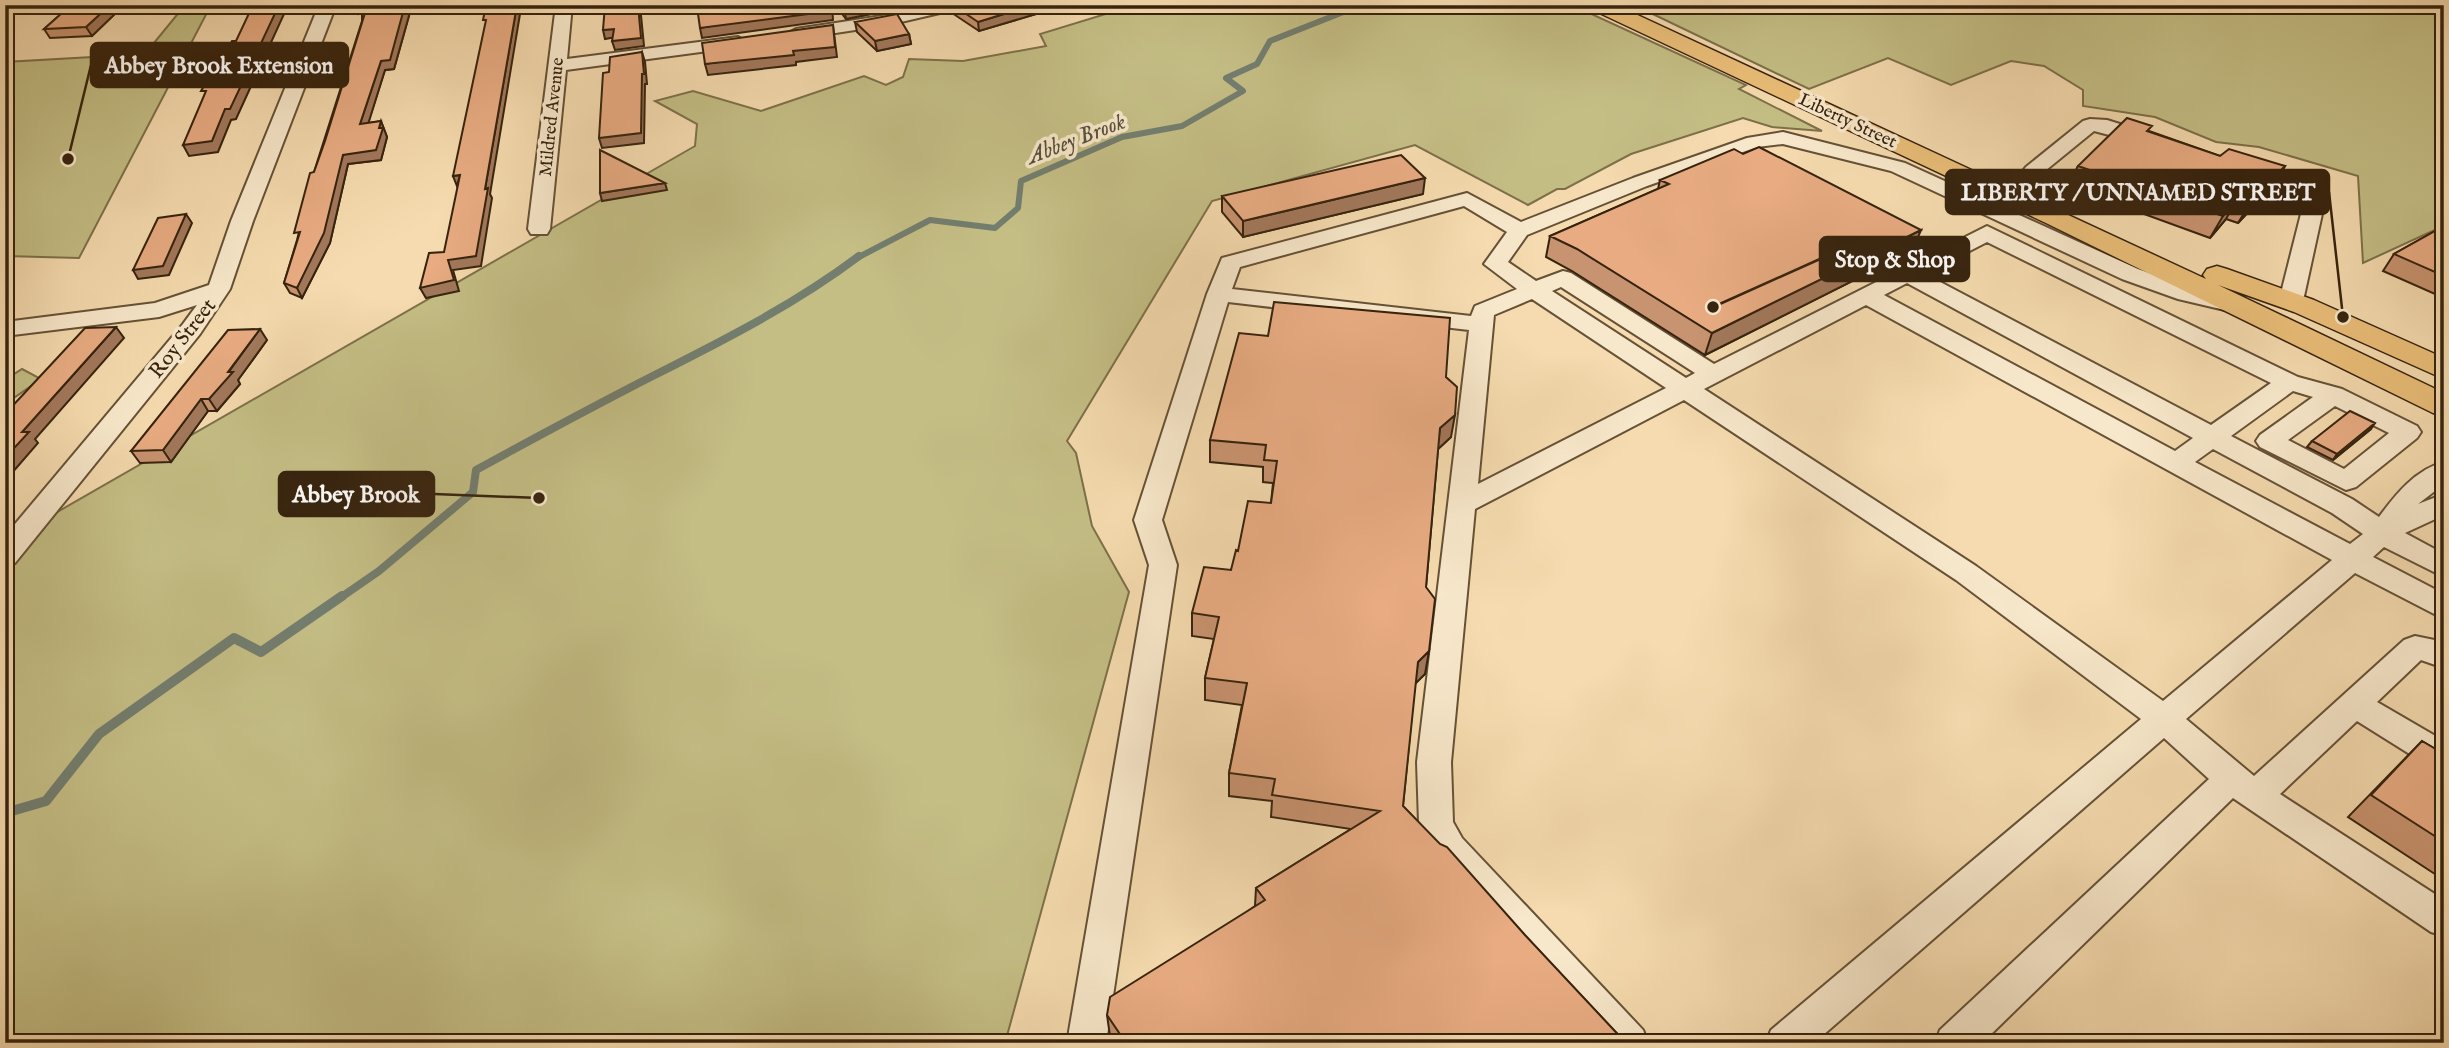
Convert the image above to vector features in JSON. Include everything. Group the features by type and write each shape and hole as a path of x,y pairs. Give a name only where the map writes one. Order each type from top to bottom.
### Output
{"main road":[{"name":"Liberty Street","path":"1598,5 2097,238 2444,406"},
{"name":"Liberty Street","path":"2097,238 2291,301 2440,364"}],"street":[{"name":"Roy Street","path":"5,556 192,329 219,289 242,221 328,5"},
{"name":"Mildred Avenue","path":"539,229 564,5"},
{"path":"777,36 888,20 951,5"},
{"path":"557,66 749,40"},
{"path":"2033,171 2090,125 2107,126 2168,145"},
{"path":"2236,305 2186,294 2130,274 1898,167 1783,138 1741,147 1519,230 1495,264 1966,573 2164,719 2243,788 2444,920"},
{"path":"2217,161 2317,191 2291,301"},
{"path":"1086,1043 1163,565 1148,520 1230,263 1466,199 1519,230"},
{"path":"1462,504 1987,233 2289,382 2333,394 2408,432 2346,481 2291,466 2213,437 1908,274"},
{"path":"1629,1043 1450,849 1436,823 1434,762 1483,311 1563,278 1713,374"},
{"path":"5,329 159,310 219,289"},
{"path":"1219,294 1481,324"},
{"path":"1866,295 2444,608"},
{"path":"2174,464 2289,382"},
{"path":"2333,394 2269,441 2291,466 2342,506 2382,533 2444,567"},
{"path":"2252,409 2288,427"},
{"path":"1785,1043 2382,533 2429,511 2411,495 2444,471"},
{"path":"1954,1043 2243,788 2355,704 2416,648 2433,650 2444,656"},
{"path":"2355,704 2444,758"}],"shaded area":[{"path":"185,5 211,5 79,258 5,256 5,62 145,54"},
{"name":"Abbey Brook","path":"1135,5 1572,5 1746,85 1739,89 1822,131 1772,127 1743,118 1631,154 1528,205 1415,145 1212,201 1067,441 1076,453 1092,526 1129,592 1005,1043 5,1043 5,542 695,146 697,124 655,101 693,91 761,111 864,76 886,85 903,77 909,59 963,61 1046,46 1040,34"},
{"path":"1634,5 2444,5 2444,228 2441,227 2363,263 2358,176 2259,147 2216,142 2155,117 2083,106 2083,90 2044,66 2011,61 1951,85 1888,58 1809,89"},
{"path":"22,369 41,379 5,404 5,380"}],"building":[{"path":"71,5 110,5 86,27 44,29"},
{"path":"279,5 230,109 225,109 212,141 183,145 206,91 201,91 232,41 236,41 252,7"},
{"path":"362,5 405,5 390,60 381,61 360,124 381,121 379,128 383,128 376,150 343,155 324,233 297,288 284,283 300,232 294,233 310,173 314,172 325,141 365,13 359,14"},
{"path":"486,5 517,5 476,256 448,260 454,280 420,288 429,253 444,252 460,175 453,176 486,20 483,20"},
{"path":"605,5 638,5 641,38 612,41 614,29 603,30"},
{"path":"831,5 831,11 700,28 697,7"},
{"path":"841,5 862,5 844,9"},
{"path":"953,5 1033,5 978,22"},
{"path":"897,14 909,34 875,41 855,22"},
{"path":"833,25 835,47 793,51 794,55 705,64 702,43"},
{"path":"642,52 644,74 641,133 599,138 603,73 609,72 610,57"},
{"path":"2127,118 2152,126 2147,131 2220,156 2229,149 2285,166 2251,202 2238,197 2223,216 2078,166"},
{"path":"1759,147 1921,230 1712,333 1577,249 1550,236 1669,184 1660,180 1734,149 1743,154"},
{"path":"600,150 665,183 600,193"},
{"path":"1401,155 1425,178 1243,221 1222,196"},
{"path":"186,214 163,266 133,270 158,218"},
{"path":"2444,226 2444,276 2394,254"},
{"path":"1274,302 1450,318 1446,377 1457,387 1455,415 1440,428 1426,587 1435,599 1429,651 1418,662 1403,806 1440,844 1447,847 1626,1043 1126,1043 1107,1015 1110,997 1265,900 1256,888 1380,811 1272,795 1275,779 1229,773 1247,683 1205,678 1219,617 1192,613 1204,567 1231,570 1236,550 1238,551 1248,501 1271,503 1277,461 1264,460 1266,445 1210,440 1239,333 1268,336"},
{"path":"116,327 22,432 29,432 5,458 5,414 85,328"},
{"path":"260,329 228,372 233,372 209,399 201,399 163,450 131,451 228,330"},
{"path":"2350,411 2375,423 2337,454 2312,441"},
{"path":"2422,741 2444,754 2444,842 2371,795"}],"waterway":[{"name":"Abbey Brook","path":"857,258 930,220 995,228 1018,208 1021,181 1122,137 1182,126 1243,91 1226,78 1257,64 1270,41 1361,5"},
{"name":"Abbey Brook","path":"2351,5 2395,11 2444,8"},
{"name":"Abbey Brook","path":"340,598 379,571 473,492 476,470 751,325 859,256"},
{"name":"Abbey Brook","path":"5,813 46,801 99,734 234,638 261,652 342,596"}],"place":[{"name":"Abbey Brook Extension","path":"68,159"},
{"name":"Stop & Shop","path":"1713,307"},
{"name":"LIBERTY / UNNAMED STREET","path":"2343,317"},
{"name":"Abbey Brook","path":"539,498"}]}
